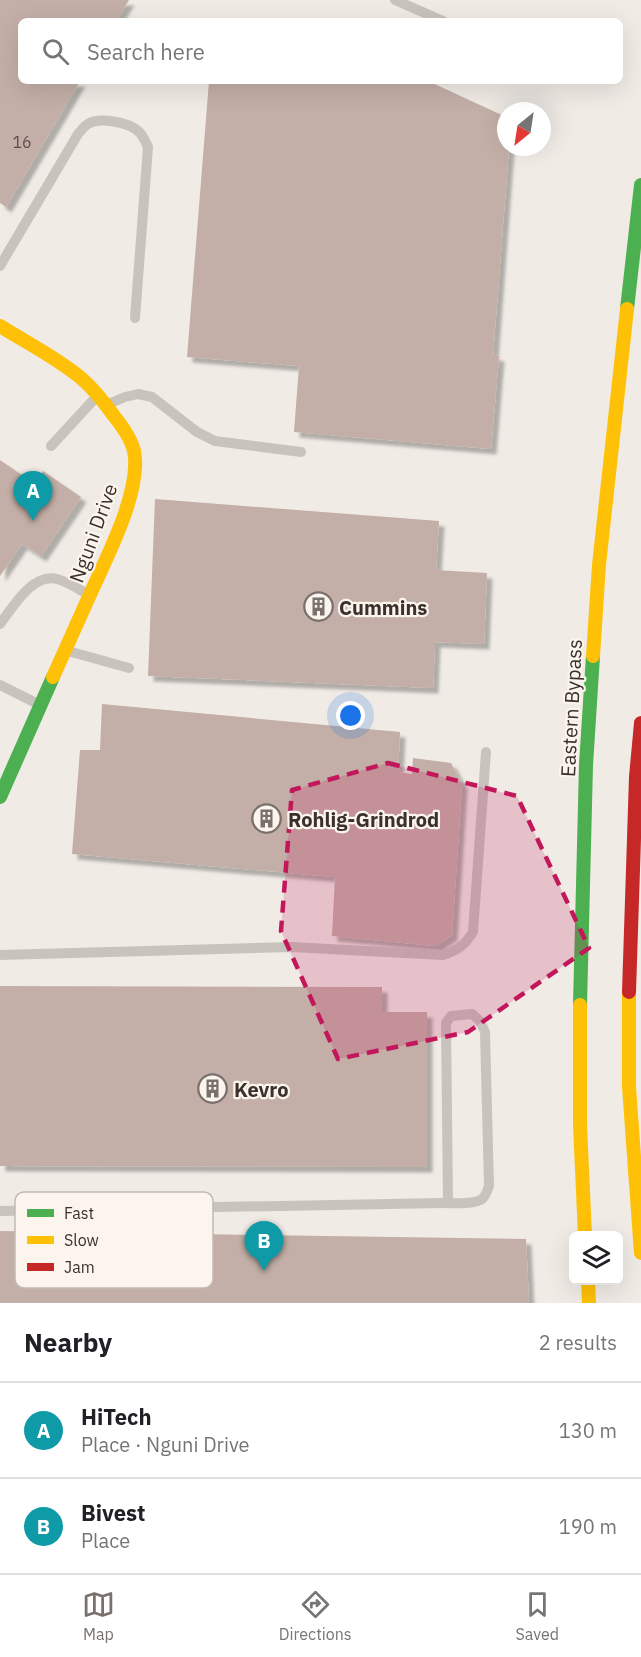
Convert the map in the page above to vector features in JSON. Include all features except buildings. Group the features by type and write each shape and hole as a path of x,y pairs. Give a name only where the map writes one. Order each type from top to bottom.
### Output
{"main road":[{"name":"Eastern Bypass","path":"585,1231 580,1114 580,966 586,765 599,565 641,185"},
{"name":"Nguni Drive","path":"0,326 82,379 102,400 126,433 134,453 134,472 130,494 118,532 0,797"},
{"path":"641,723 636,777 629,965 629,1087 641,1253"},
{"path":"588,1285 589,1303"}],"lane":[{"path":"395,0 436,18"},
{"path":"0,266 78,134 89,123 102,120 122,123 136,129 144,137 148,147 135,318"},
{"path":"51,446 102,400 138,394 152,397 197,432 215,441 301,452"},
{"path":"0,624 28,589 36,582 46,578 57,579 91,595"},
{"path":"64,650 129,668"},
{"path":"0,685 40,705"},
{"path":"0,955 291,947 443,955 456,951 466,944 472,932 486,752"},
{"path":"213,1207 448,1203 481,1200 489,1186 485,1032 480,1021 472,1014 451,1016 447,1023 448,1203"},
{"path":"0,1211 15,1211"}],"highlighted area":[{"path":"388,763 517,796 589,948 468,1032 338,1059 281,931 292,790"}],"traffic: fast":[{"path":"627,309 641,185"},
{"path":"580,1005 586,765 593,656"},
{"path":"0,797 53,677"}],"traffic: slow":[{"path":"593,656 599,565 627,309"},
{"path":"0,326 62,363 86,382 123,428 134,451 133,484 122,522 53,677"},
{"path":"629,992 629,1087 641,1253"},
{"path":"580,1005 580,1125 585,1231"},
{"path":"588,1285 589,1303"}],"traffic: jam":[{"path":"629,992 636,777 641,723"}],"place":[{"name":"HiTech","path":"33,521"},
{"name":"Cummins","path":"318,607"},
{"name":"Rohlig-Grindrod","path":"267,819"},
{"name":"Kevro","path":"213,1089"},
{"name":"Bivest","path":"264,1271"}]}
